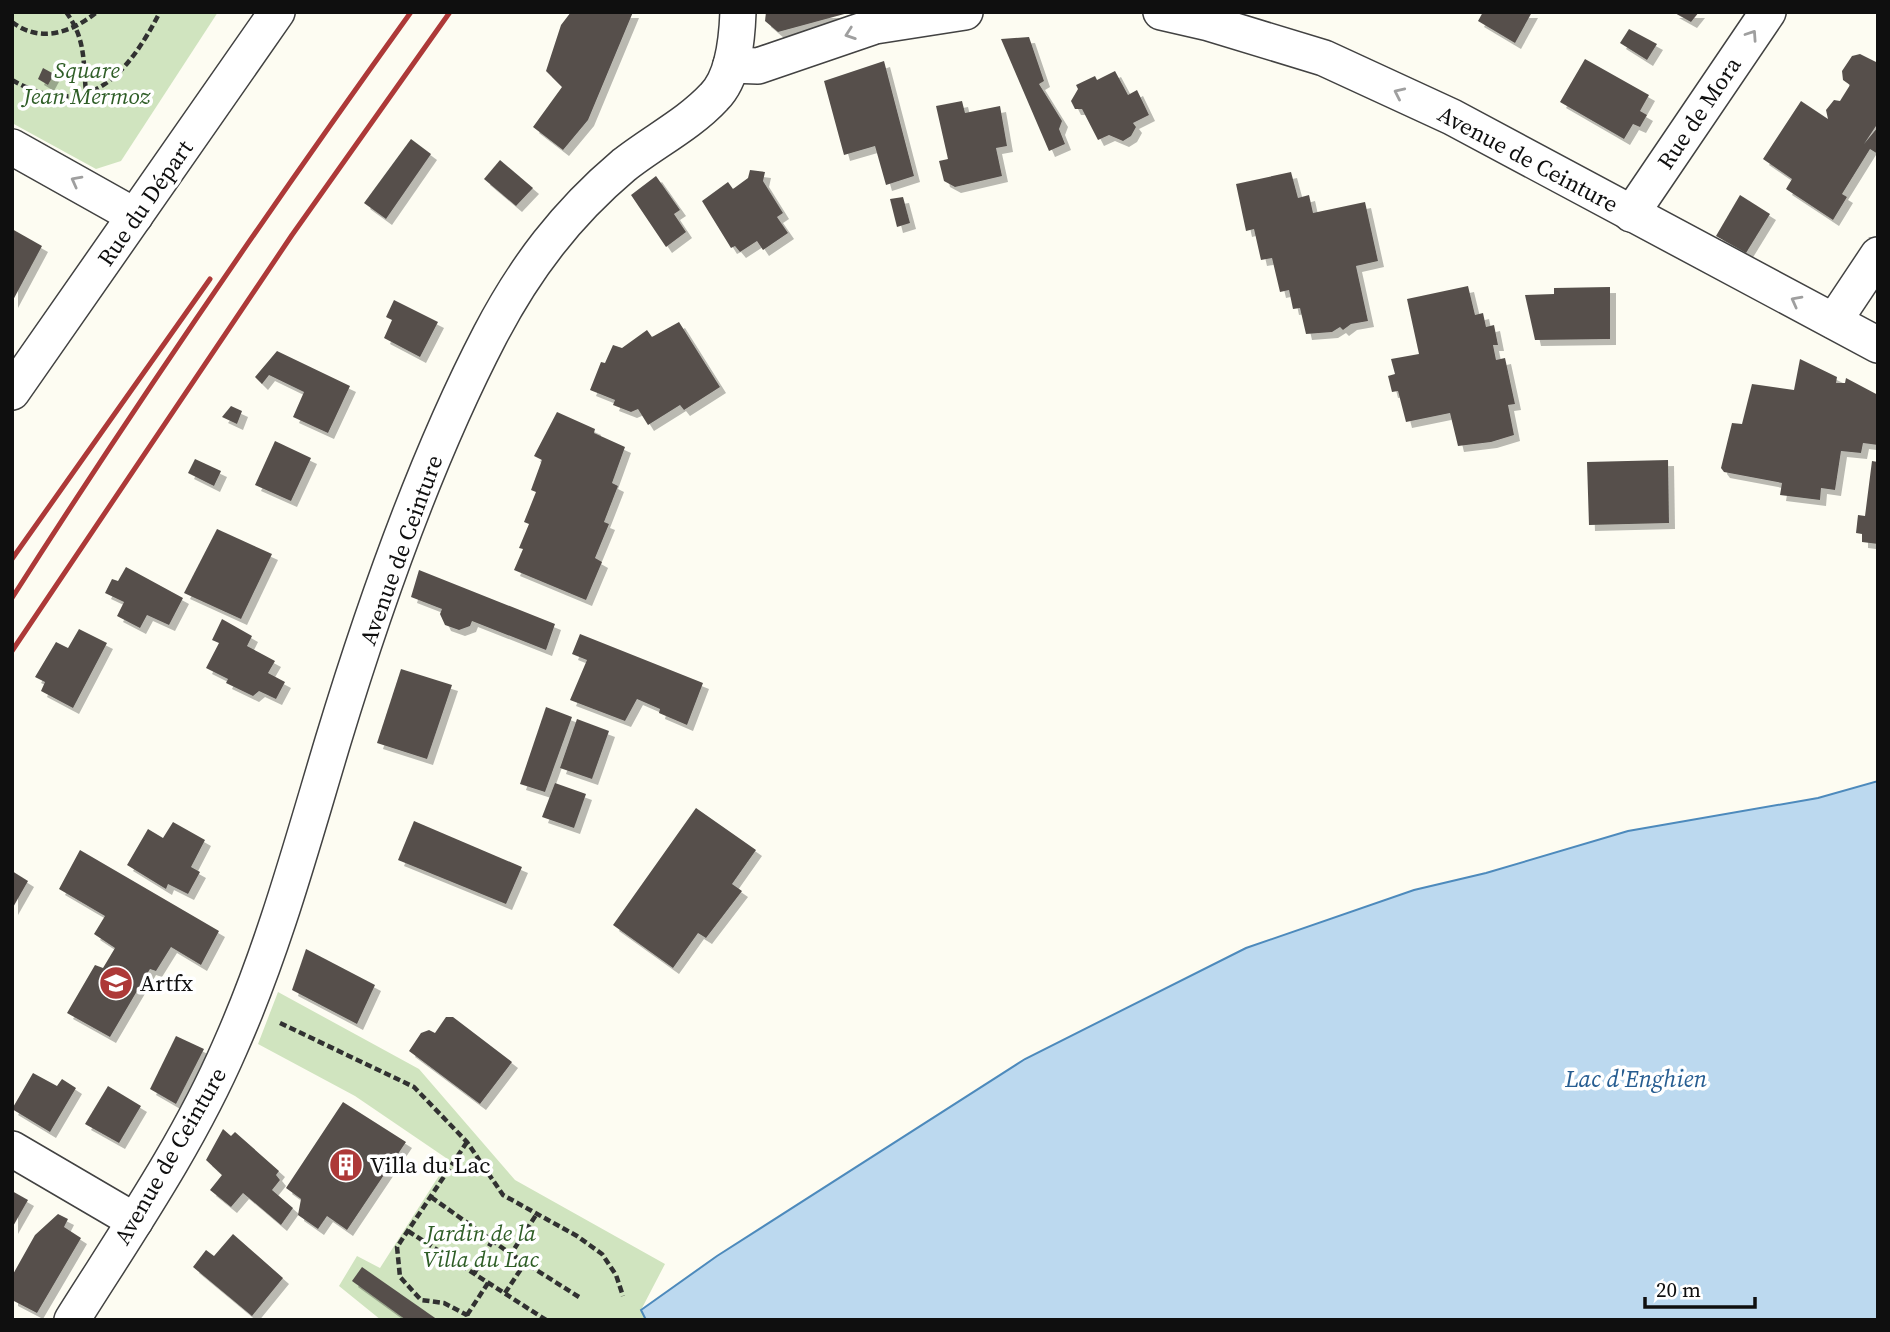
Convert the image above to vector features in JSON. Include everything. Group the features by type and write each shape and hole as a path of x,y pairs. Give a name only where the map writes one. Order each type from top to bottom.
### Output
{"street":[{"name":"Rue du Départ","path":"14,388 277,12"},
{"name":"Avenue de Ceinture","path":"72,1320 200,1112 232,1044 293,878 335,737 415,501 484,347 511,296 545,243 625,165 716,96 731,65 738,12"},
{"path":"731,65 758,66 875,26 965,12"},
{"name":"Avenue de Ceinture","path":"1161,12 1209,23 1324,58 1452,117 1878,345"},
{"name":"Rue de Mora","path":"1631,214 1768,12"},
{"path":"12,147 135,216"},
{"path":"1834,321 1878,255"},
{"path":"12,1149 135,1221"}],"path":[{"path":"66,12 78,28 86,56 86,93"},
{"path":"12,22 38,32 61,34 78,28 97,12"},
{"path":"12,79 47,94 65,96 86,93 120,75 135,58 160,12"},
{"path":"275,1021 414,1087 467,1142 503,1195 577,1236 602,1254 616,1275 623,1296"},
{"path":"467,1142 397,1247 400,1277 421,1300 444,1303 468,1317 488,1283"},
{"path":"431,1198 579,1297"},
{"path":"511,1254 536,1215"},
{"path":"408,1231 546,1320"},
{"path":"474,1274 492,1241"},
{"path":"505,1293 525,1263"}],"green space":[{"name":"Square Jean Mermoz","path":"12,12 218,12 121,161 96,169 12,123"},
{"name":"Jardin de la Villa du Lac","path":"278,992 419,1069 515,1180 665,1264 641,1310 646,1320 381,1320 339,1286 357,1256 380,1268 449,1160 355,1096 258,1044"}],"water":[{"name":"Lac d'Enghien","path":"1878,781 1878,1320 646,1320 641,1310 717,1256 1025,1059 1246,948 1414,890 1486,873 1628,831 1818,798"}],"building":[{"path":"571,12 633,12 588,120 563,150 533,127 562,87 546,71 561,25"},
{"path":"766,12 848,13 778,32 765,21"},
{"path":"1483,12 1532,12 1515,43 1478,21"},
{"path":"1673,12 1699,12 1691,22"},
{"path":"1629,29 1657,44 1647,60 1620,43"},
{"path":"1029,37 1044,81 1039,84 1062,121 1059,129 1065,144 1049,151 1001,39"},
{"path":"1860,54 1876,62 1878,59 1878,123 1864,144 1878,127 1878,154 1870,149 1842,194 1847,197 1833,220 1786,189 1792,179 1763,159 1801,101 1828,119 1826,110 1834,100 1840,101 1850,85 1843,80 1842,71 1852,56"},
{"path":"1585,59 1649,95 1640,111 1647,115 1640,127 1633,124 1624,139 1560,102"},
{"path":"884,61 914,176 886,185 875,146 844,155 824,81"},
{"path":"43,68 54,74 48,85 38,79"},
{"path":"1115,71 1128,95 1137,90 1149,115 1133,123 1136,127 1131,136 1123,141 1109,135 1098,140 1082,109 1075,109 1071,101 1078,89 1076,85 1095,76 1097,80"},
{"path":"962,101 965,113 1000,106 1007,146 996,148 1002,176 955,187 944,181 939,161 948,159 936,106"},
{"path":"411,139 431,154 386,219 364,203"},
{"path":"500,160 533,188 516,206 484,179"},
{"path":"750,170 765,172 763,181 783,213 777,217 788,233 763,250 757,241 740,252 735,246 731,248 702,201 728,182 733,189 748,178"},
{"path":"1291,172 1298,198 1309,195 1313,213 1365,202 1378,261 1356,266 1368,321 1351,324 1343,330 1340,327 1332,332 1306,334 1300,308 1293,309 1289,290 1280,292 1272,258 1261,260 1254,229 1246,231 1236,184"},
{"path":"656,176 680,210 674,214 686,232 666,247 631,195"},
{"path":"1740,195 1770,214 1746,253 1716,236"},
{"path":"903,197 910,223 897,227 890,199"},
{"path":"12,229 42,246 12,302"},
{"path":"1468,286 1475,315 1483,313 1486,327 1494,325 1498,345 1493,345 1496,360 1505,358 1515,404 1508,405 1514,435 1491,442 1458,446 1450,413 1406,422 1398,391 1392,392 1388,376 1395,374 1391,359 1419,354 1407,299"},
{"path":"1610,287 1610,339 1535,340 1525,295 1554,294 1554,288"},
{"path":"394,300 438,322 420,357 384,338 392,320 386,317"},
{"path":"679,322 720,387 684,410 680,405 648,425 638,409 631,412 613,405 615,400 590,390 601,362 605,363 613,345 622,348 647,330 652,337"},
{"path":"277,351 350,386 328,433 293,417 304,392 269,375 262,384 255,377"},
{"path":"1800,359 1837,377 1836,383 1845,383 1846,378 1878,395 1878,445 1863,443 1861,453 1841,451 1835,490 1821,488 1820,500 1780,495 1782,483 1724,472 1721,468 1732,423 1742,424 1752,384 1794,390"},
{"path":"231,406 242,411 237,424 222,417"},
{"path":"557,412 595,429 594,433 625,447 612,483 618,486 604,522 609,524 595,558 602,562 586,600 514,570 523,549 519,548 529,524 524,522 536,492 531,490 542,460 534,456"},
{"path":"275,441 311,458 291,501 255,485"},
{"path":"195,459 221,471 214,486 188,473"},
{"path":"1668,460 1669,523 1589,525 1587,462"},
{"path":"1872,461 1878,462 1878,544 1862,542 1862,534 1856,533 1858,515 1865,516"},
{"path":"217,529 272,554 241,619 184,593"},
{"path":"126,567 183,598 169,625 147,615 140,628 117,616 124,602 105,593 112,579 118,581"},
{"path":"419,570 555,624 546,650 472,621 470,626 459,630 445,625 440,614 442,609 411,597"},
{"path":"222,619 252,636 247,646 275,661 268,673 285,682 276,699 259,691 253,696 226,683 228,679 206,668 219,643 212,640"},
{"path":"79,629 107,643 73,708 41,691 45,682 35,677 56,642 68,648"},
{"path":"580,634 703,683 687,725 659,713 660,709 637,699 625,721 570,700 587,660 572,654"},
{"path":"401,669 452,685 427,759 377,743"},
{"path":"546,707 572,717 545,792 520,784"},
{"path":"577,719 609,731 592,779 560,768"},
{"path":"555,783 586,794 574,828 542,817"},
{"path":"696,808 756,850 732,884 742,891 706,938 698,933 673,968 613,925"},
{"path":"414,821 522,867 506,904 398,860"},
{"path":"173,822 205,840 191,867 200,872 188,894 168,884 166,889 127,865 148,829 163,838"},
{"path":"80,850 219,931 201,965 171,947 156,971 150,969 110,1037 67,1013 95,965 103,968 115,948 94,934 105,916 59,889"},
{"path":"12,871 28,881 12,909"},
{"path":"306,949 375,985 357,1024 292,990"},
{"path":"446,1017 453,1017 512,1062 480,1104 409,1051 421,1033 429,1030 435,1033"},
{"path":"176,1036 204,1049 176,1104 150,1089"},
{"path":"33,1073 57,1086 62,1079 76,1088 50,1132 12,1109"},
{"path":"108,1086 141,1106 119,1143 85,1124"},
{"name":"Villa du Lac","path":"343,1102 406,1142 347,1230 327,1216 318,1229 298,1215 301,1199 286,1188"},
{"path":"223,1129 231,1136 235,1132 279,1171 276,1175 280,1180 272,1190 293,1208 281,1225 243,1193 231,1207 210,1190 222,1175 206,1160"},
{"path":"12,1191 28,1200 12,1228"},
{"path":"58,1214 68,1219 64,1227 81,1238 37,1313 12,1300 12,1276 35,1235"},
{"path":"233,1234 283,1278 252,1316 193,1267 206,1250 214,1256"},
{"path":"362,1267 438,1320 406,1320 352,1281"}],"railway":[{"path":"12,598 207,302 411,12"},
{"path":"12,651 292,235 450,12"},
{"path":"12,559 210,279"}],"place":[{"name":"Artfx","path":"116,983"},
{"name":"Villa du Lac","path":"346,1165"}]}
